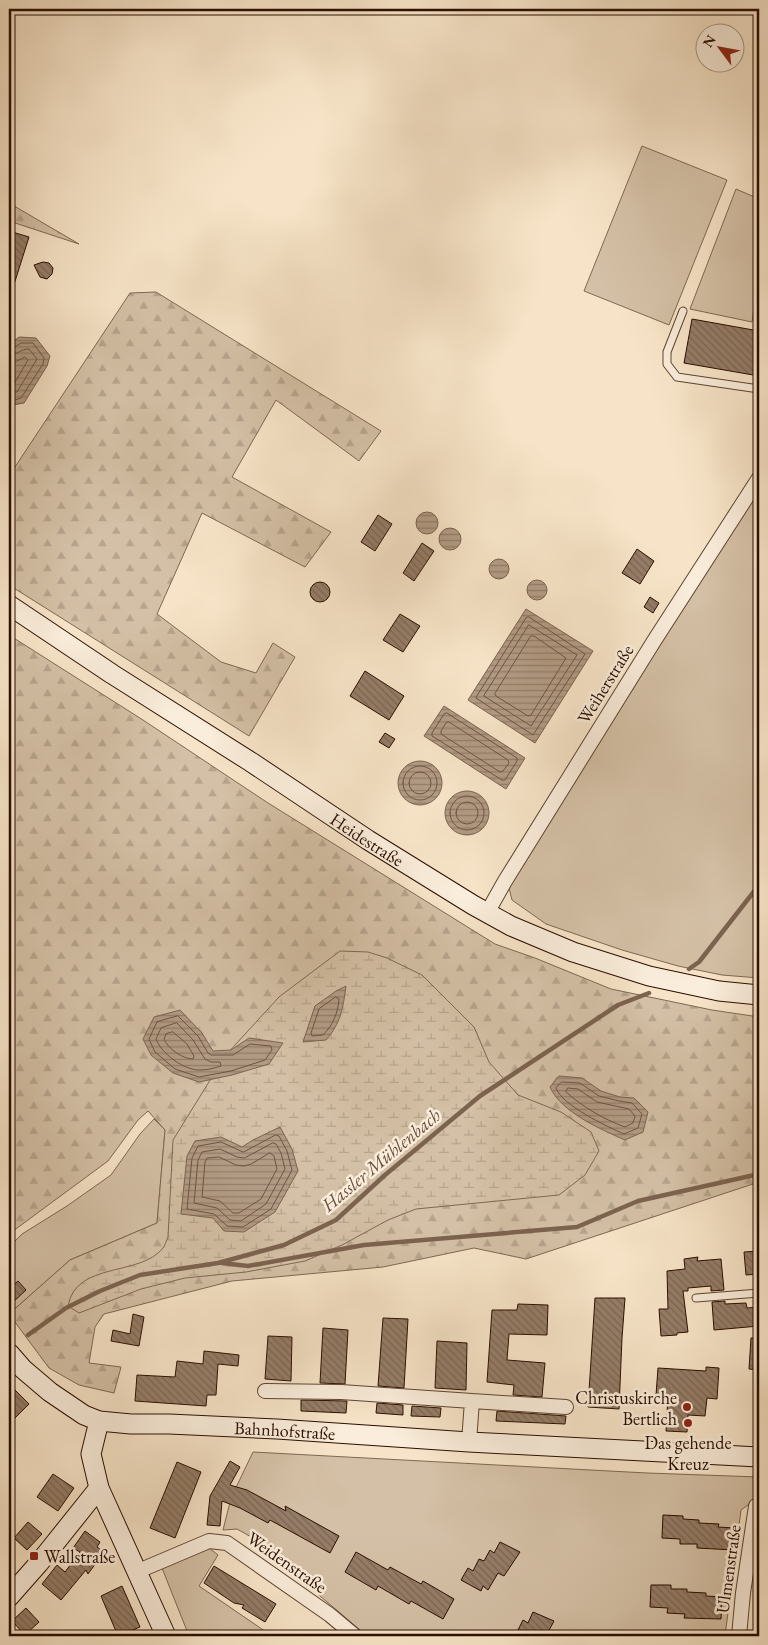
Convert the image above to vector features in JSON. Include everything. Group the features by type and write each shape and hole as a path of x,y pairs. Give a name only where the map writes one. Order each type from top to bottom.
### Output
{"main road":[{"name":"Heidestraße","path":"9,605 368,840 487,913 542,940 605,963 649,976 720,991 759,995"},
{"path":"9,1353 23,1369 50,1392 70,1406 99,1421 92,1454 99,1488 166,1636"},
{"name":"Bahnhofstraße","path":"99,1421 131,1424 277,1429 469,1442 759,1457"},
{"path":"9,1598 40,1563 99,1488"}],"street":[{"name":"Weiherstraße","path":"487,913 504,881 654,641 759,478"},
{"path":"264,1391 342,1392 566,1407"},
{"path":"469,1442 472,1401"},
{"name":"Ulmenstraße","path":"738,1636 756,1506"},
{"name":"Weidenstraße","path":"136,1572 209,1541 227,1543 309,1600 355,1636"}],"lane":[{"path":"683,311 667,352 667,364 677,377 759,389"},
{"path":"696,1298 759,1293"}],"green space":[{"path":"642,146 727,180 669,325 584,291"},
{"path":"736,189 759,199 759,272 752,322 690,309"},
{"path":"9,203 79,244 9,221"},
{"path":"156,292 381,431 359,461 276,400 232,477 331,532 305,567 202,513 157,614 221,662 256,673 273,643 295,657 249,736 9,585 9,476 130,293"},
{"path":"759,485 759,978 722,975 678,966 622,950 546,924 512,900 508,884"},
{"path":"9,635 143,720 268,803 495,944 611,989 712,1010 759,1017 759,1182 526,1259 474,1248 383,1267 232,1281 104,1314 95,1327 89,1363 121,1367 114,1393 79,1385 49,1368 9,1314 70,1260 157,1223 165,1130 148,1111 138,1120 108,1161 9,1234"},
{"path":"340,951 368,952 387,958 422,975 474,1027 489,1062 518,1095 561,1112 591,1132 599,1151 585,1175 559,1195 416,1209 388,1220 342,1245 305,1261 246,1272 185,1278 141,1289 79,1313 68,1306 73,1292 83,1282 110,1271 140,1263 153,1257 164,1247 168,1237 173,1140 225,1056 279,997"},
{"path":"154,1119 165,1130 157,1223 70,1260 9,1314 9,1247 22,1234 67,1206 111,1175 140,1134"},
{"path":"253,1452 647,1473 759,1477 759,1500 756,1499 741,1510 725,1636 367,1636 320,1596 276,1551 237,1529 223,1530 231,1498"},
{"path":"209,1548 218,1555 199,1586 272,1636 189,1636 162,1568"}],"water":[{"path":"19,337 36,338 50,356 47,366 24,403 13,405 9,403 9,351 11,343"},
{"path":"427,512 435,515 438,523 435,531 427,534 419,531 416,523 419,515"},
{"path":"450,528 458,531 461,539 458,547 450,550 442,547 439,539 442,531"},
{"path":"495,559 503,559 509,565 509,573 503,579 495,579 489,573 489,565"},
{"path":"533,580 541,580 547,586 547,594 541,600 533,600 527,594 527,586"},
{"path":"526,609 593,651 535,743 468,700"},
{"path":"444,706 525,758 506,789 424,736"},
{"path":"416,761 424,761 436,767 442,783 436,799 424,805 416,805 404,799 398,787 398,779 404,767"},
{"path":"463,791 471,791 483,797 489,813 483,829 471,835 463,835 451,829 445,817 445,809 451,797"},
{"path":"346,986 341,1015 331,1034 326,1040 303,1042 315,1006"},
{"path":"180,1010 202,1033 213,1051 231,1050 249,1038 283,1043 269,1064 199,1082 173,1073 151,1055 143,1039 154,1017"},
{"path":"559,1076 582,1078 601,1091 620,1097 634,1098 648,1112 643,1132 625,1140 582,1119 555,1096 550,1087"},
{"path":"280,1127 292,1149 298,1171 275,1212 244,1232 224,1231 213,1218 181,1214 187,1156 195,1141 221,1137 242,1147"}],"building":[{"path":"9,231 29,237 11,294 9,294"},
{"path":"43,262 49,263 53,268 52,274 47,279 40,277 34,265"},
{"path":"692,319 759,331 759,376 684,363"},
{"path":"378,515 392,524 375,551 361,542"},
{"path":"422,543 434,551 414,581 403,573"},
{"path":"637,549 654,561 640,584 622,573"},
{"path":"316,582 324,582 330,588 330,596 324,602 316,602 310,596 310,588"},
{"path":"650,597 659,603 653,613 644,607"},
{"path":"400,614 420,626 403,652 383,640"},
{"path":"365,671 404,696 389,720 350,696"},
{"path":"385,733 395,739 389,748 379,742"},
{"path":"759,1251 759,1274 746,1275 744,1252"},
{"path":"698,1257 697,1261 721,1259 724,1290 711,1291 711,1286 688,1288 688,1291 683,1291 688,1332 661,1336 659,1309 668,1309 667,1271 685,1269 684,1259"},
{"path":"18,1281 26,1290 9,1306 9,1289"},
{"path":"595,1298 625,1298 619,1409 588,1407"},
{"path":"725,1301 725,1304 746,1303 747,1308 759,1307 759,1326 714,1330 712,1302"},
{"path":"518,1304 548,1305 547,1335 509,1334 507,1360 545,1363 542,1397 513,1395 514,1385 487,1382 492,1310 517,1310"},
{"path":"133,1314 144,1317 139,1346 111,1341 113,1330 130,1334"},
{"path":"383,1318 408,1319 404,1388 378,1386"},
{"path":"323,1328 348,1330 345,1384 320,1383"},
{"path":"268,1336 292,1337 291,1381 265,1379"},
{"path":"751,1338 759,1338 759,1370 749,1369"},
{"path":"437,1341 467,1343 466,1390 435,1388"},
{"path":"204,1351 239,1355 238,1366 218,1364 216,1395 207,1395 206,1406 135,1401 137,1375 175,1377 177,1361 203,1364"},
{"name":"Christuskirche Bertlich","path":"706,1367 719,1368 717,1399 707,1398 705,1416 688,1415 687,1432 666,1431 668,1396 656,1395 658,1368 706,1371"},
{"path":"14,1389 29,1404 9,1424 9,1395"},
{"path":"301,1400 347,1401 346,1413 301,1411"},
{"path":"377,1403 403,1405 403,1415 376,1413"},
{"path":"412,1406 441,1408 440,1417 411,1416"},
{"path":"497,1411 566,1416 565,1424 496,1421"},
{"path":"230,1461 240,1467 230,1485 247,1490 286,1511 285,1506 339,1536 330,1553 270,1520 268,1523 222,1501 220,1526 207,1525 210,1496"},
{"path":"177,1462 201,1472 175,1538 150,1528"},
{"path":"53,1474 74,1488 58,1511 37,1497"},
{"path":"663,1515 683,1516 683,1519 699,1520 699,1523 719,1524 718,1527 734,1528 733,1550 697,1548 697,1544 680,1544 680,1539 662,1538"},
{"path":"28,1522 42,1534 27,1550 14,1538"},
{"path":"85,1531 100,1542 97,1547 104,1552 88,1574 86,1570 61,1600 42,1584 57,1565 65,1572 80,1552 73,1548"},
{"path":"500,1542 520,1552 504,1576 498,1573 488,1590 483,1586 481,1591 461,1580 468,1568 473,1571 479,1559 484,1561 490,1550 494,1553"},
{"path":"356,1552 388,1570 390,1567 421,1584 423,1581 454,1599 443,1619 411,1601 409,1604 378,1586 376,1590 345,1572"},
{"path":"214,1566 276,1604 265,1622 242,1608 244,1605 234,1603 204,1583"},
{"path":"651,1585 671,1585 671,1589 687,1589 687,1592 706,1593 706,1596 722,1597 721,1619 684,1618 685,1614 667,1613 668,1608 650,1607"},
{"path":"122,1586 140,1627 118,1636 101,1596"},
{"path":"26,1608 39,1622 25,1635 12,1621"},
{"path":"533,1612 554,1621 547,1634 543,1631 540,1636 515,1636 523,1620 528,1623"}],"waterway":[{"name":"Hassler Mühlenbach","path":"689,969 699,962 759,885"},
{"name":"Hassler Mühlenbach","path":"28,1335 66,1308 100,1291 140,1275 218,1263 284,1245 336,1220 385,1175 480,1096 618,1005 649,993"},
{"path":"222,1263 248,1266 364,1245 577,1227 638,1201 759,1174"}],"place":[{"name":"Christuskirche Bertlich","path":"687,1407"},
{"name":"Das gehende Kreuz","path":"688,1423"},
{"name":"Wallstraße","path":"34,1556"}]}
